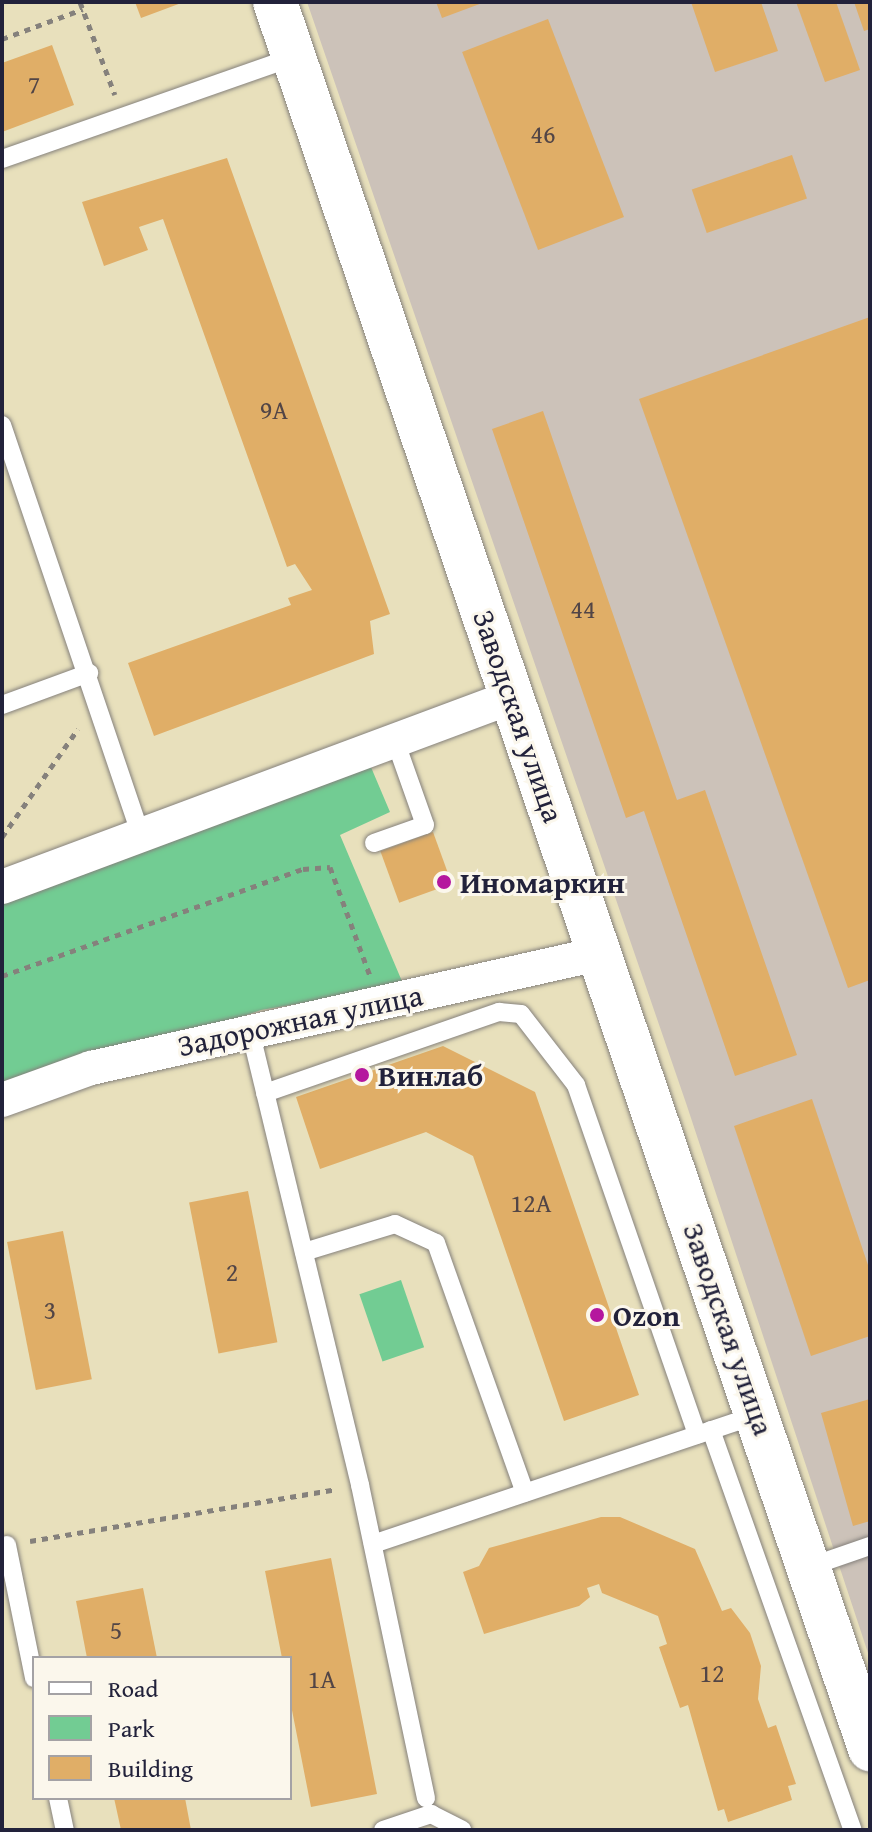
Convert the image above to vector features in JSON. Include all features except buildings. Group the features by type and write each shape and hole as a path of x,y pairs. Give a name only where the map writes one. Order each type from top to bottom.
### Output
{"street":[{"name":"Заводская улица","path":"275,2 602,953 870,1749"},
{"path":"2,887 140,833 396,743 512,697"},
{"name":"Задорожная улица","path":"2,1100 91,1068 602,953"}],"lane":[{"path":"2,159 294,57"},
{"path":"2,425 89,673 140,833"},
{"path":"2,705 89,673"},
{"path":"374,843 425,825 396,743"},
{"path":"265,1093 499,1012 521,1014 576,1085 853,1830"},
{"path":"250,1030 360,1485 426,1798"},
{"path":"304,1252 395,1224 436,1243 525,1493"},
{"path":"373,1544 758,1414"},
{"path":"7,1545 32,1668"},
{"path":"809,1567 870,1546"},
{"path":"58,1800 65,1830"},
{"path":"383,1830 431,1814 462,1830"}],"path":[{"path":"2,39 82,6 123,117"},
{"path":"2,837 98,702"},
{"path":"2,976 303,869 330,867 380,1003"},
{"path":"7,1545 360,1485"}],"shaded area":[{"path":"307,2 870,2 870,1659 686,1103"}],"green space":[{"path":"365,753 390,812 340,835 404,986 261,1010 2,1100 2,887"},
{"path":"401,1280 424,1347 383,1361 359,1294"}],"place":[{"name":"Иномаркин","path":"444,882"},
{"name":"Винлаб","path":"362,1075"},
{"name":"Ozon","path":"597,1315"}]}
